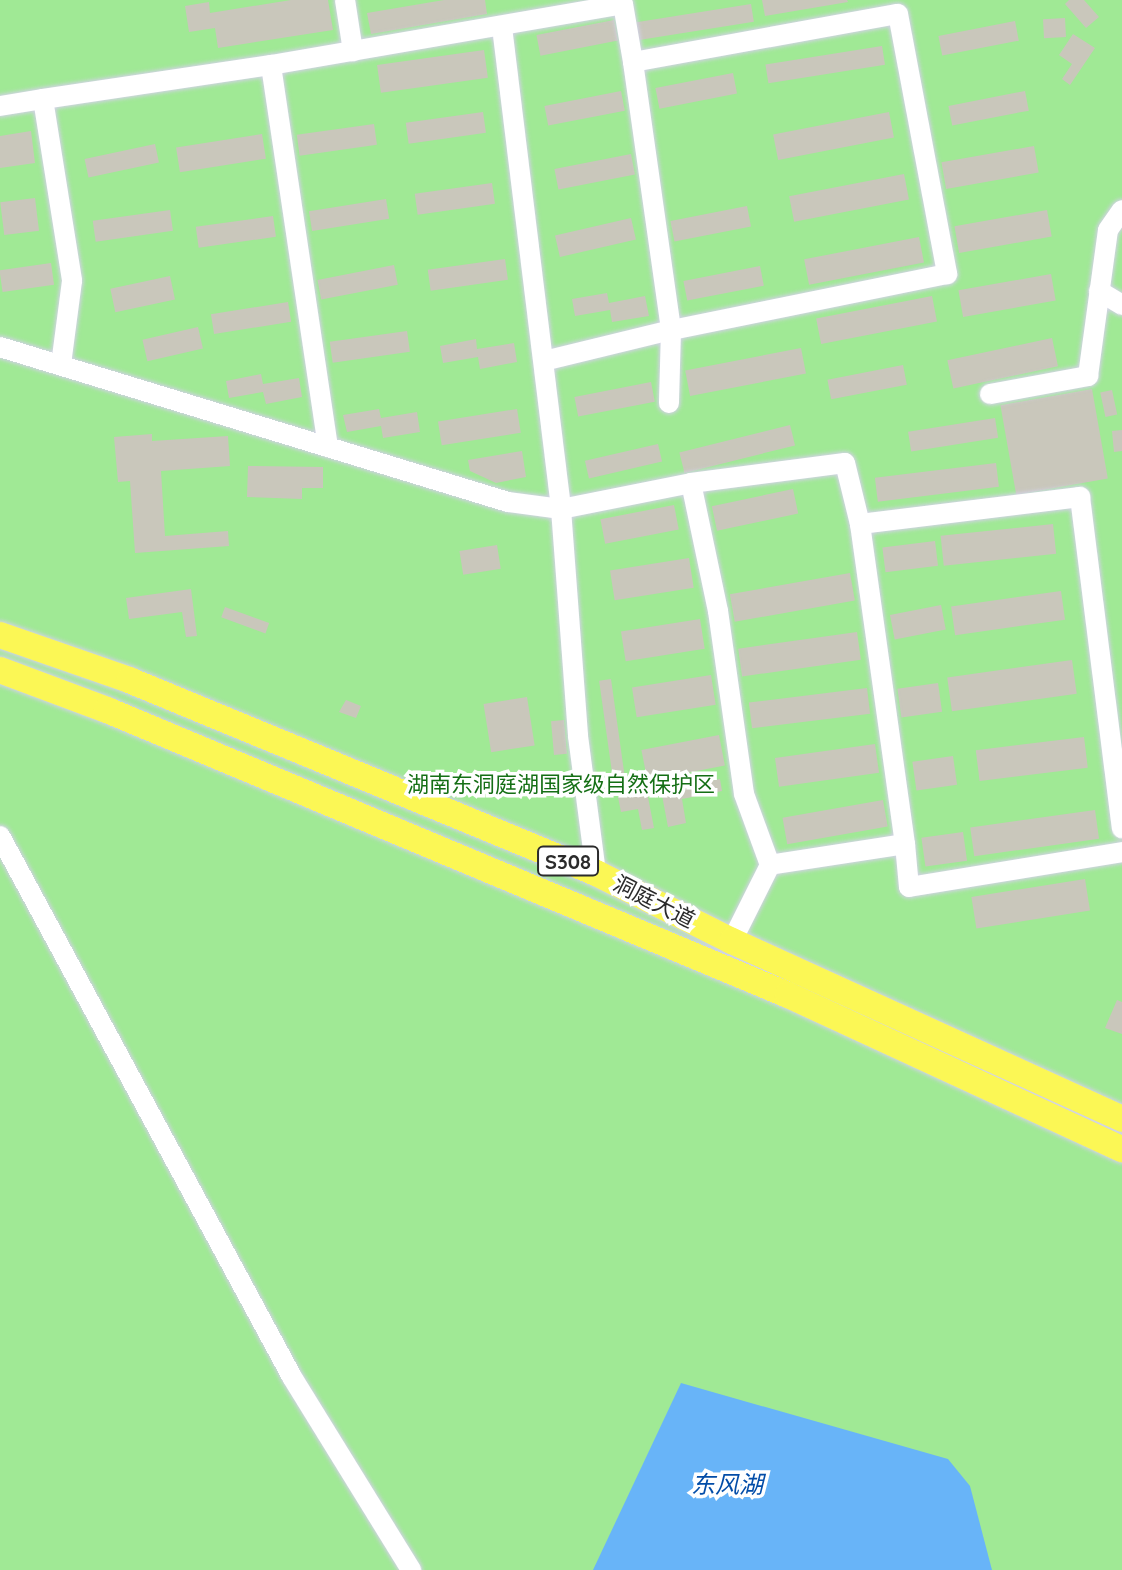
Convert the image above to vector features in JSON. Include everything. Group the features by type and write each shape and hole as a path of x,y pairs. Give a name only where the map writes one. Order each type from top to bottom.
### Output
{"main road":[{"name":"洞庭大道","path":"0,635 129,680 596,873 732,941 1122,1119"},
{"name":"洞庭大道","path":"0,670 122,716 774,989 1122,1149"}],"street":[{"path":"345,0 353,51"},
{"path":"0,106 271,65 623,4 671,330 669,403"},
{"path":"544,361 671,330 947,274 898,14 633,62"},
{"path":"502,27 561,509 578,736 596,873"},
{"path":"271,65 328,447"},
{"path":"43,99 72,281 61,365"},
{"path":"990,394 1088,376 1108,230 1122,210"},
{"path":"1099,291 1122,305"},
{"path":"0,347 508,502 561,509 691,483 845,463 860,524 909,887 1122,852"},
{"path":"691,483 718,611 744,794 770,865 732,941"},
{"path":"860,524 1080,497 1122,828"},
{"path":"0,836 299,1390 411,1570"},
{"path":"770,865 905,844"}],"green space":[{"name":"湖南东洞庭湖国家级自然保护区","path":"0,0 1122,0 1122,1570 0,1570"}],"water":[{"name":"东风湖","path":"681,1383 948,1459 970,1486 992,1570 593,1570"}],"building":[{"path":"291,0 328,0 333,30 218,48 215,28 189,32 185,6 209,2 210,13"},
{"path":"444,0 485,0 487,14 371,34 367,13"},
{"path":"762,0 847,0 848,2 765,16"},
{"path":"1069,0 1084,0 1099,17 1086,28 1065,4"},
{"path":"751,4 754,22 639,40 636,22"},
{"path":"1065,18 1066,37 1044,38 1043,19"},
{"path":"614,20 618,41 540,56 536,35"},
{"path":"1015,21 1019,41 942,56 938,36"},
{"path":"1073,34 1095,48 1070,85 1062,79 1072,64 1059,55"},
{"path":"882,46 885,65 768,83 765,64"},
{"path":"484,50 488,78 381,93 377,65"},
{"path":"733,73 737,94 659,109 655,88"},
{"path":"621,91 625,111 548,126 544,106"},
{"path":"1025,91 1029,111 952,126 948,106"},
{"path":"483,112 486,133 409,144 406,123"},
{"path":"889,112 894,138 778,160 773,135"},
{"path":"374,124 377,145 300,156 297,135"},
{"path":"31,131 35,163 0,168 0,136"},
{"path":"262,134 266,159 180,172 176,148"},
{"path":"155,144 159,163 89,178 85,159"},
{"path":"1034,146 1039,173 946,189 941,162"},
{"path":"631,154 635,175 558,189 554,169"},
{"path":"904,174 909,200 794,222 789,196"},
{"path":"492,183 495,204 418,215 415,194"},
{"path":"35,198 39,231 4,235 0,202"},
{"path":"386,199 389,219 312,231 309,211"},
{"path":"747,206 751,227 674,241 670,221"},
{"path":"170,210 173,231 96,242 93,221"},
{"path":"1047,210 1052,237 959,253 954,226"},
{"path":"273,216 276,237 199,248 196,227"},
{"path":"631,218 636,239 560,257 555,236"},
{"path":"919,237 924,263 809,285 804,259"},
{"path":"505,259 508,280 431,291 428,270"},
{"path":"51,263 54,285 3,292 0,270"},
{"path":"394,265 398,285 321,300 317,280"},
{"path":"760,266 764,286 687,301 683,281"},
{"path":"1051,274 1056,301 963,317 958,290"},
{"path":"170,276 175,299 115,312 110,289"},
{"path":"607,293 609,303 645,296 649,316 612,322 610,310 575,316 572,299"},
{"path":"932,296 937,322 821,344 816,319"},
{"path":"288,302 291,322 214,334 211,314"},
{"path":"198,327 203,348 147,361 142,340"},
{"path":"407,331 410,352 333,363 330,342"},
{"path":"1052,338 1058,366 953,389 947,360"},
{"path":"476,339 477,349 514,343 517,362 480,369 478,357 443,363 440,346"},
{"path":"801,348 806,374 690,396 685,371"},
{"path":"903,365 907,385 831,399 827,380"},
{"path":"261,374 263,384 299,378 302,397 266,404 263,392 229,398 226,381"},
{"path":"651,382 655,402 578,417 574,397"},
{"path":"1092,389 1108,479 1016,495 1000,405"},
{"path":"1112,390 1117,414 1105,417 1100,392"},
{"path":"379,409 381,418 417,412 420,432 383,438 381,426 347,432 343,415"},
{"path":"517,409 521,433 442,445 438,422"},
{"path":"995,418 998,438 911,452 908,432"},
{"path":"790,425 795,445 684,473 679,453"},
{"path":"1122,430 1122,451 1114,452 1112,431"},
{"path":"152,434 152,441 228,436 230,466 161,471 165,536 228,531 229,546 135,553 130,481 118,482 114,437"},
{"path":"658,444 662,462 589,478 585,461"},
{"path":"522,451 526,477 496,483 470,471 468,460"},
{"path":"996,463 999,487 878,502 875,478"},
{"path":"248,466 323,467 323,488 302,488 302,499 247,497"},
{"path":"793,489 798,513 717,531 712,506"},
{"path":"674,505 679,530 605,544 600,519"},
{"path":"1053,524 1056,554 944,566 941,536"},
{"path":"935,541 938,566 885,572 882,547"},
{"path":"497,545 501,569 463,575 459,551"},
{"path":"689,558 694,588 615,600 610,571"},
{"path":"850,573 855,601 735,622 730,594"},
{"path":"191,589 197,636 186,637 182,612 129,619 126,598"},
{"path":"1061,591 1065,620 955,635 951,606"},
{"path":"941,605 946,630 895,639 890,615"},
{"path":"225,607 269,623 265,633 221,617"},
{"path":"700,619 705,649 626,661 621,632"},
{"path":"857,632 861,660 742,676 738,649"},
{"path":"1072,660 1077,694 952,711 947,678"},
{"path":"711,675 716,705 637,717 632,688"},
{"path":"611,679 626,789 615,791 599,681"},
{"path":"938,683 942,712 901,717 897,689"},
{"path":"867,688 870,714 752,728 749,703"},
{"path":"527,697 535,745 491,752 484,704"},
{"path":"346,700 361,706 356,718 339,712"},
{"path":"564,720 567,754 554,755 551,721"},
{"path":"719,735 725,765 647,781 641,750"},
{"path":"1084,737 1088,768 980,781 976,750"},
{"path":"875,744 879,773 779,787 775,758"},
{"path":"953,756 957,785 916,790 912,762"},
{"path":"720,779 722,791 682,799 686,823 668,827 661,790"},
{"path":"647,792 654,828 642,830 638,809 621,812 618,797"},
{"path":"883,800 888,827 787,844 783,818"},
{"path":"1095,810 1099,839 974,856 970,828"},
{"path":"963,832 967,861 925,867 921,838"},
{"path":"1085,879 1090,911 976,929 971,897"},
{"path":"1117,1000 1122,1002 1122,1034 1105,1028"}]}
